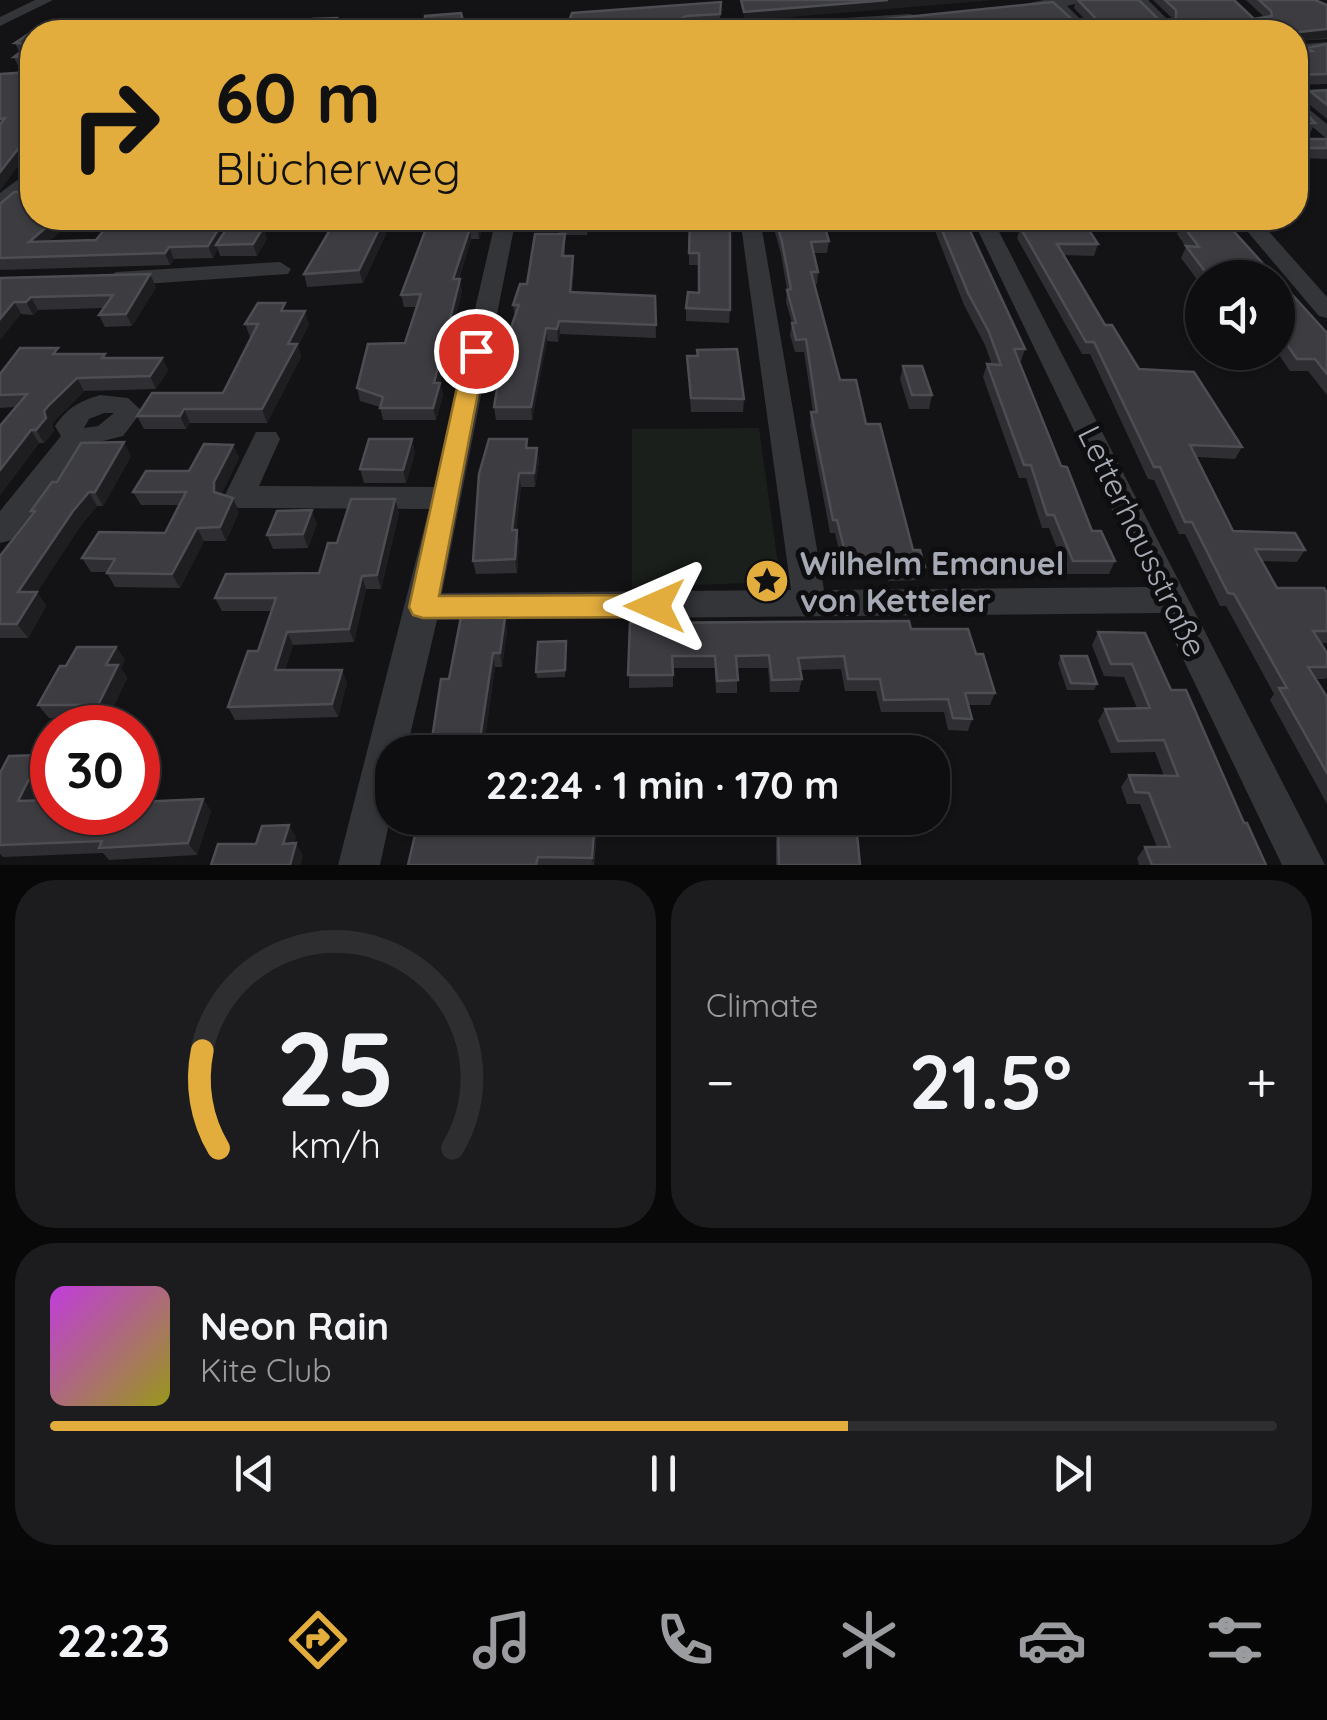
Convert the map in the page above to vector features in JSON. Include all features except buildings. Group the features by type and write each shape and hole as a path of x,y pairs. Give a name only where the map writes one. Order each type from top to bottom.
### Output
{"street":[{"path":"0,22 46,0"},
{"path":"998,9 1082,0"},
{"path":"1140,0 1160,20"},
{"path":"1056,3 1074,20"},
{"path":"863,20 922,16"},
{"path":"1308,112 1322,139"},
{"path":"360,865 423,607 503,230"},
{"path":"752,230 810,606"},
{"name":"Letterhausstraße","path":"988,230 1304,865"},
{"path":"1256,230 1327,312"},
{"path":"92,280 280,269"},
{"path":"0,532 75,437"},
{"path":"266,439 240,497 446,498"},
{"path":"423,607 1172,600"}],"shaded area":[{"path":"759,428 783,579 761,590 752,583 632,587 632,429"}],"place":[{"name":"Wilhelm Emanuel von Ketteler","path":"767,581"}],"route":[{"path":"476,351 423,607 655,606"}]}
